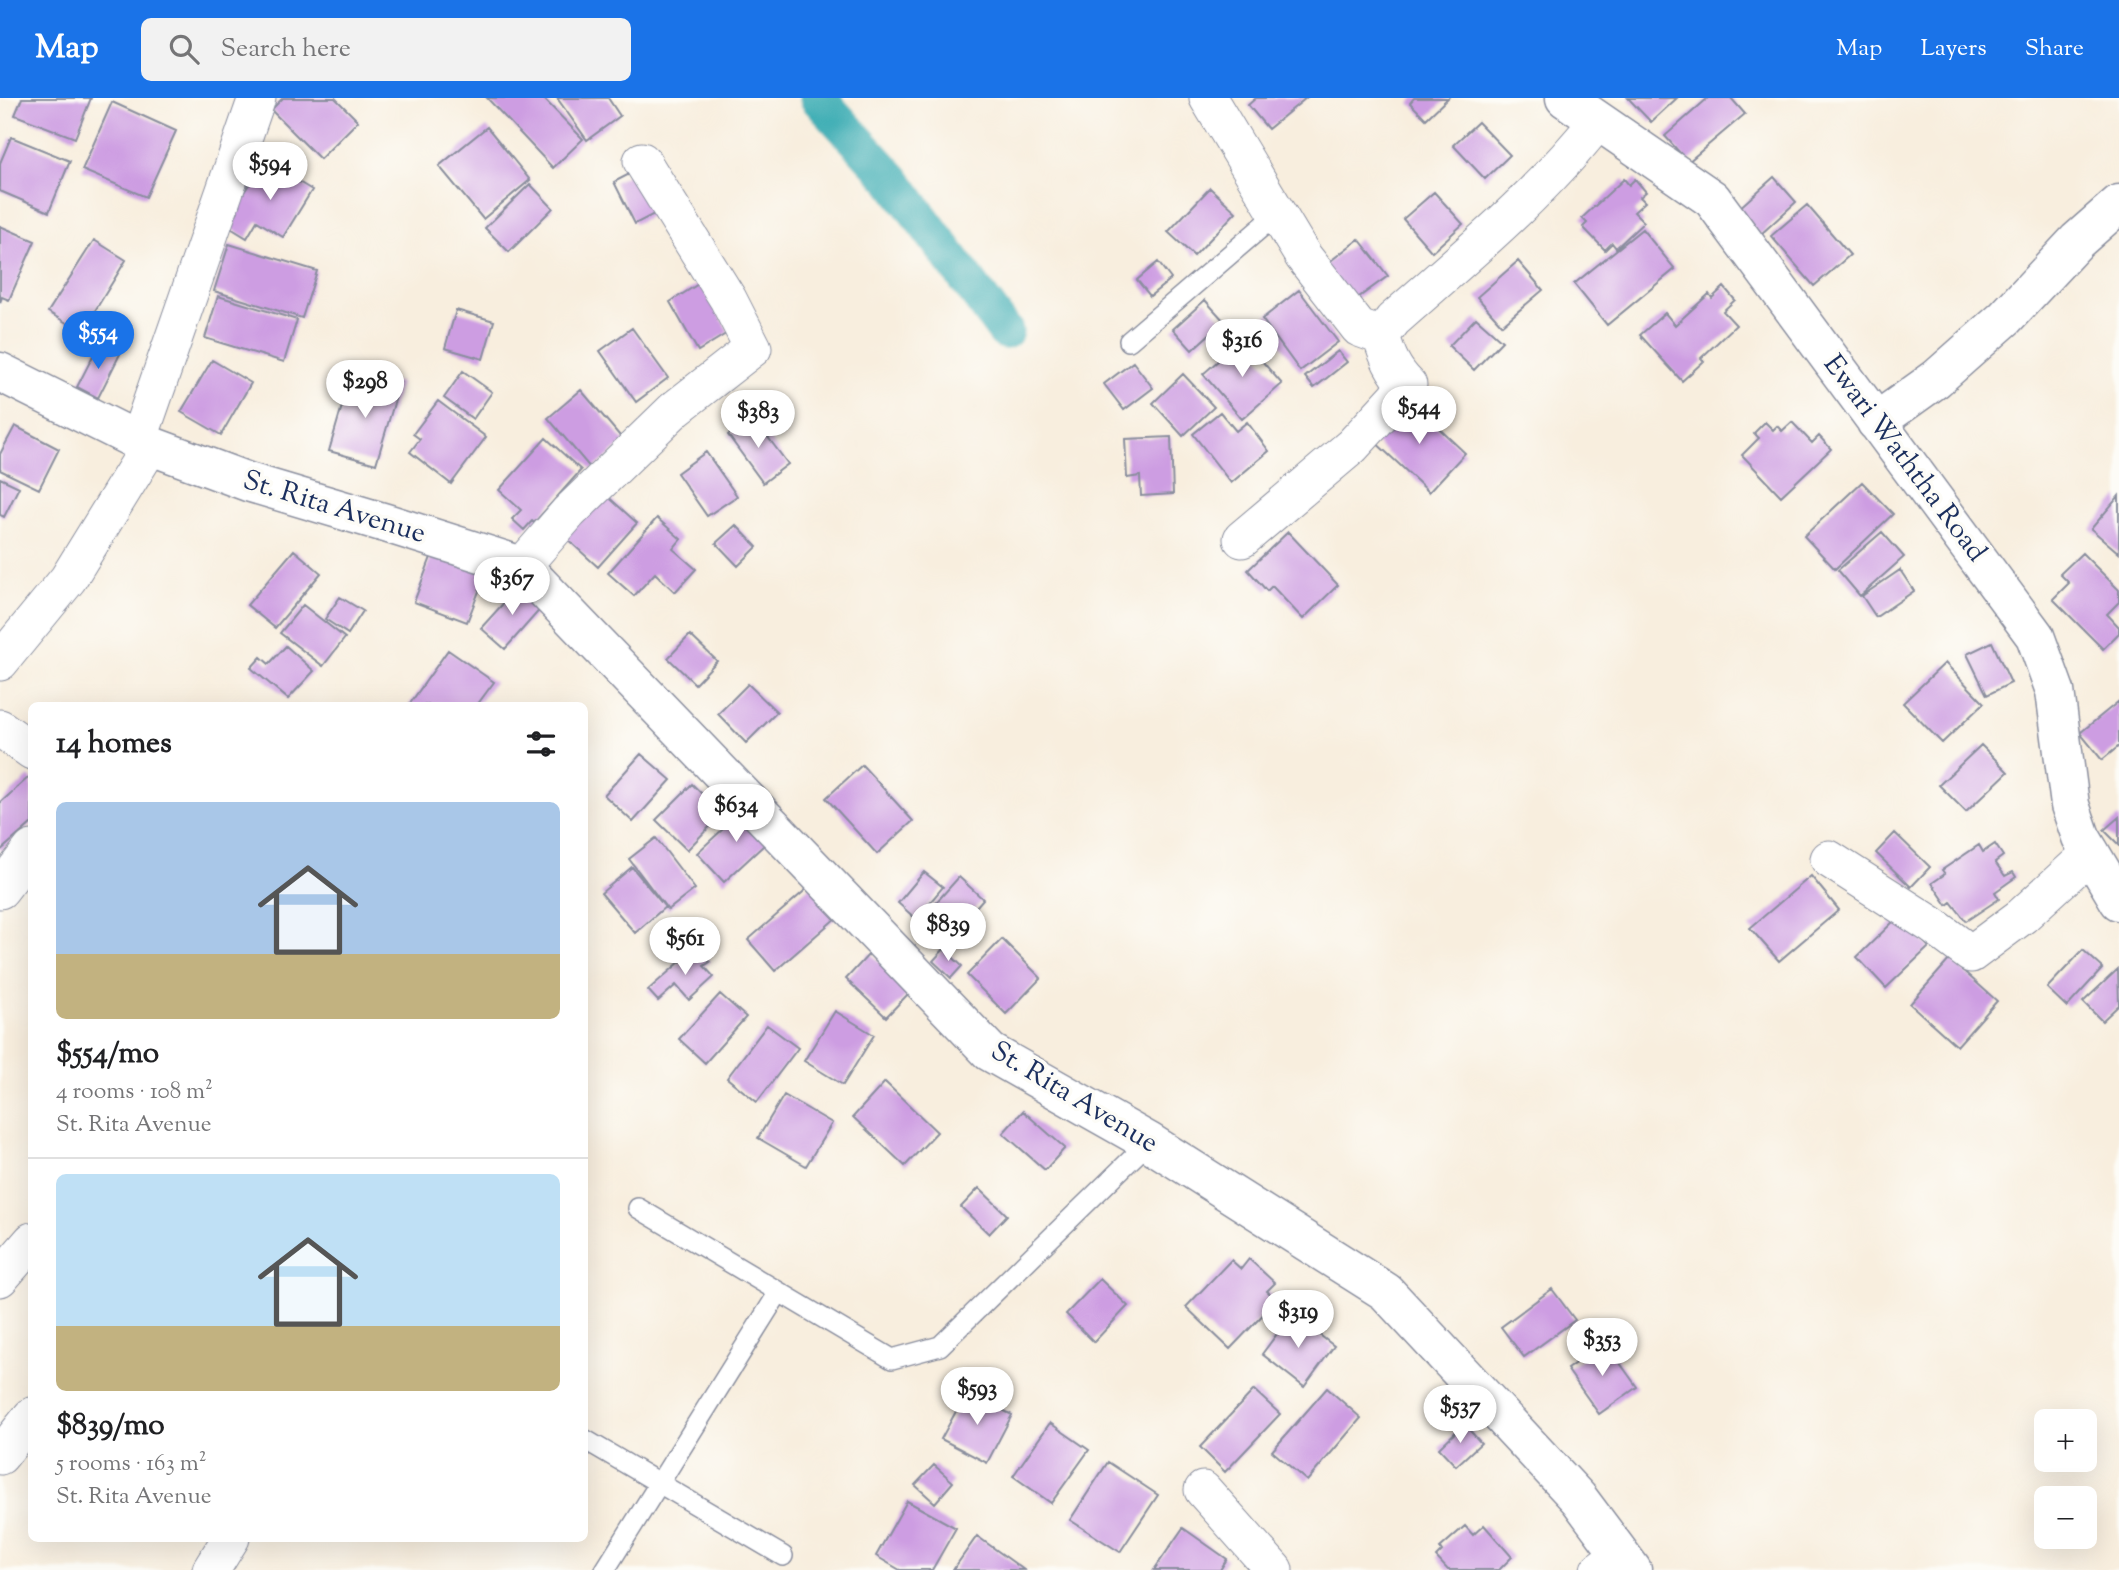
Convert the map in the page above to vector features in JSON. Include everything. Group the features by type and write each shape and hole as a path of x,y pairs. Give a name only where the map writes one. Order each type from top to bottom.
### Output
{"street":[{"path":"0,662 68,579 144,443 257,98"},
{"path":"1208,98 1303,256 1359,328 1381,336"},
{"name":"Ewari Waththa Road","path":"1565,98 1712,198 2035,636 2055,691 2070,805 2081,836 2119,901"},
{"path":"1381,336 1393,320 1531,196 1576,149 1598,121"},
{"path":"522,566 569,512 675,409 753,348 728,299 642,161"},
{"path":"1876,422 1936,379 2005,318 2077,241 2119,204"},
{"path":"1242,539 1352,446 1408,385 1399,377 1388,359 1381,336"},
{"name":"St. Rita Avenue","path":"0,372 144,443 248,482 522,566 990,1052 1149,1142 1386,1292 1579,1499 1617,1565"},
{"path":"0,728 28,748"},
{"path":"1829,859 1932,925 1971,954 2022,916 2091,853"},
{"path":"0,890 28,854"},
{"path":"0,1278 28,1246"},
{"path":"0,1455 28,1421"},
{"path":"1203,1490 1274,1570"},
{"path":"211,1570 228,1542"}],"lane":[{"path":"1129,341 1277,214"},
{"path":"638,1208 892,1359 940,1346 1149,1142"},
{"path":"605,1570 779,1292"},
{"path":"588,1441 783,1556"}],"building":[{"path":"22,98 91,98 75,138 15,115"},
{"path":"283,98 335,98 358,121 320,159 271,110"},
{"path":"487,98 543,98 583,139 553,168"},
{"path":"557,98 608,98 620,116 587,140"},
{"path":"1256,98 1306,98 1268,129 1248,105"},
{"path":"1414,98 1448,98 1426,119 1410,103"},
{"path":"1628,98 1677,98 1651,122"},
{"path":"1708,98 1731,98 1745,114 1688,162 1665,136"},
{"path":"112,102 176,131 146,197 82,170"},
{"path":"1478,122 1510,155 1485,179 1453,145"},
{"path":"487,127 530,180 483,219 439,166"},
{"path":"11,137 70,161 49,212 0,191 0,163"},
{"path":"264,161 312,190 283,237 257,221 247,238 229,227 238,211 234,208"},
{"path":"639,169 660,211 635,224 614,182"},
{"path":"1774,177 1796,202 1760,235 1737,210"},
{"path":"1624,179 1629,185 1635,179 1646,192 1640,197 1645,202 1634,212 1644,222 1616,248 1612,243 1605,250 1583,227 1587,223 1582,218"},
{"path":"530,184 553,208 509,252 485,228"},
{"path":"1210,188 1236,212 1194,256 1168,232"},
{"path":"1434,192 1463,224 1432,252 1403,219"},
{"path":"1807,205 1850,255 1814,286 1771,236"},
{"path":"0,226 35,241 9,300 2,297 0,303"},
{"path":"1642,229 1675,269 1607,325 1574,284"},
{"path":"1359,239 1388,276 1352,302 1324,266"},
{"path":"94,240 126,260 82,332 48,312"},
{"path":"229,244 317,271 302,318 214,291"},
{"path":"1518,261 1543,290 1502,325 1477,297"},
{"path":"1158,262 1171,279 1150,296 1137,280"},
{"path":"700,283 729,332 698,351 670,302"},
{"path":"1724,287 1735,300 1723,311 1736,325 1701,358 1704,361 1682,381 1640,335 1665,313 1675,325 1709,294 1712,298"},
{"path":"1299,290 1338,342 1300,371 1262,319"},
{"path":"218,296 297,320 284,362 205,338"},
{"path":"1205,300 1224,321 1192,350 1173,329"},
{"path":"456,310 494,321 483,359 445,348"},
{"path":"1476,318 1502,341 1474,370 1449,346"},
{"path":"632,328 668,378 636,402 600,351"},
{"path":"1243,339 1282,384 1242,419 1203,374"},
{"path":"99,344 120,354 98,398 77,387"},
{"path":"1338,351 1347,362 1314,388 1305,377"},
{"path":"212,360 251,383 221,435 181,412"},
{"path":"1133,362 1153,388 1124,410 1104,384"},
{"path":"463,371 492,392 473,419 444,398"},
{"path":"366,373 400,383 376,464 329,451 344,399 357,403"},
{"path":"1183,374 1214,407 1183,436 1153,403"},
{"path":"581,390 625,442 592,470 548,418"},
{"path":"438,401 486,437 451,484 410,452 420,439 413,434"},
{"path":"1410,401 1465,453 1429,492 1373,440"},
{"path":"1220,412 1236,431 1247,422 1269,451 1231,483 1193,434"},
{"path":"752,416 788,464 763,483 728,435"},
{"path":"1765,422 1773,430 1777,426 1782,431 1792,422 1812,443 1819,436 1831,449 1781,496 1742,455 1759,438 1754,433"},
{"path":"15,426 59,449 39,489 0,470 0,454"},
{"path":"1171,437 1173,494 1141,496 1140,476 1127,478 1125,439"},
{"path":"546,438 581,470 534,523 532,521 524,530 512,519 521,510 499,490"},
{"path":"706,452 737,496 707,516 677,473"},
{"path":"0,478 19,487 4,517 0,515"},
{"path":"1862,482 1893,514 1835,569 1804,536"},
{"path":"604,493 637,523 598,567 565,537"},
{"path":"2119,496 2119,553 2091,529"},
{"path":"657,518 681,539 673,549 696,569 675,592 655,573 634,596 608,573"},
{"path":"736,525 757,547 738,566 716,543"},
{"path":"1288,532 1338,585 1303,619 1272,586 1267,591 1248,570"},
{"path":"1882,532 1904,557 1860,596 1838,570"},
{"path":"294,550 321,573 275,628 247,605"},
{"path":"433,552 486,573 467,622 414,602"},
{"path":"2082,553 2119,590 2119,602 2107,614 2119,627 2119,633 2103,649 2053,599 2069,583 2060,574"},
{"path":"1900,570 1914,591 1876,617 1862,596"},
{"path":"520,585 543,606 505,649 481,628"},
{"path":"340,597 363,611 348,634 325,619"},
{"path":"303,605 345,638 323,666 280,633"},
{"path":"690,635 717,661 695,684 668,658"},
{"path":"1992,642 2011,683 1987,695 1967,654"},
{"path":"286,646 314,671 288,699 251,668 261,657 269,664"},
{"path":"448,650 494,682 479,702 411,702"},
{"path":"1945,663 1984,703 1942,743 1903,703"},
{"path":"748,684 777,712 746,743 718,714"},
{"path":"2119,701 2119,746 2102,760 2080,733"},
{"path":"1981,745 2008,772 1966,812 1939,785"},
{"path":"641,754 671,780 633,822 604,795"},
{"path":"862,765 913,821 877,854 826,798"},
{"path":"28,778 28,826 0,851 0,803"},
{"path":"692,784 722,814 687,850 656,820"},
{"path":"749,805 776,834 724,882 697,853"},
{"path":"2119,817 2119,845 2104,830"},
{"path":"1895,833 1930,867 1911,887 1876,853"},
{"path":"656,838 695,889 668,910 629,859"},
{"path":"1995,844 2003,856 1995,862 2005,876 2013,872 2016,877 1995,892 1999,899 1966,921 1951,902 1947,905 1932,883 1945,874 1942,870 1979,845 1983,852"},
{"path":"632,867 665,907 635,933 601,893"},
{"path":"924,872 943,887 916,919 898,903"},
{"path":"1811,876 1839,910 1779,961 1750,928"},
{"path":"959,877 983,899 948,939 923,917"},
{"path":"817,880 844,911 775,971 748,940"},
{"path":"1899,916 1929,947 1886,988 1857,957"},
{"path":"1002,939 1041,978 1006,1014 967,975"},
{"path":"697,947 710,962 704,966 714,977 689,1000 676,985 658,1001 648,990"},
{"path":"944,949 962,966 951,978 933,961"},
{"path":"2083,950 2103,968 2067,1007 2047,988"},
{"path":"870,953 910,992 886,1017 846,979"},
{"path":"1950,959 1997,1001 1957,1046 1910,1004"},
{"path":"2118,969 2119,1005 2102,1021 2083,1002"},
{"path":"720,994 746,1017 705,1063 679,1039"},
{"path":"835,1011 874,1035 843,1085 804,1061"},
{"path":"767,1025 798,1048 757,1102 727,1078"},
{"path":"885,1082 937,1132 905,1166 853,1117"},
{"path":"784,1095 832,1123 806,1166 758,1138"},
{"path":"1023,1111 1065,1148 1045,1170 1003,1133"},
{"path":"979,1188 1007,1215 989,1234 961,1207"},
{"path":"1249,1259 1275,1283 1267,1291 1277,1300 1230,1349 1186,1307 1231,1260 1241,1269"},
{"path":"1100,1279 1128,1306 1094,1342 1066,1314"},
{"path":"1552,1289 1575,1320 1524,1357 1501,1327"},
{"path":"1292,1314 1334,1346 1304,1387 1262,1354"},
{"path":"1605,1342 1637,1387 1599,1414 1567,1369"},
{"path":"1327,1388 1361,1418 1307,1481 1272,1451"},
{"path":"1254,1390 1280,1414 1225,1472 1200,1447"},
{"path":"967,1391 1012,1415 987,1463 941,1439"},
{"path":"1050,1423 1089,1450 1051,1503 1013,1476"},
{"path":"1464,1424 1481,1443 1456,1466 1439,1448"},
{"path":"1108,1462 1158,1495 1120,1552 1070,1520"},
{"path":"934,1465 953,1482 935,1503 915,1485"},
{"path":"907,1501 956,1528 932,1570 900,1570 876,1556"},
{"path":"1484,1525 1512,1557 1499,1570 1448,1570 1436,1557 1442,1551 1440,1548 1465,1526 1473,1535"},
{"path":"1183,1528 1227,1559 1220,1570 1154,1570"},
{"path":"977,1536 1024,1570 953,1570"}],"waterway":[{"path":"818,98 893,180 1005,331"}]}
